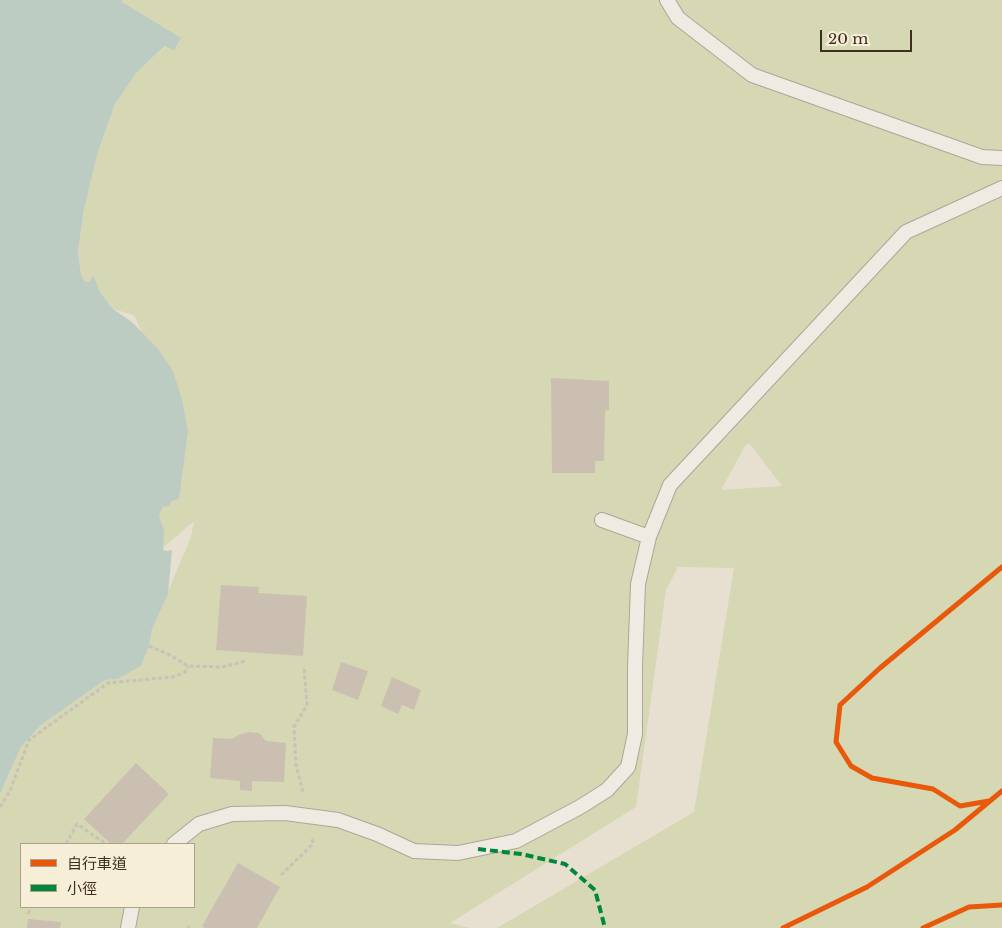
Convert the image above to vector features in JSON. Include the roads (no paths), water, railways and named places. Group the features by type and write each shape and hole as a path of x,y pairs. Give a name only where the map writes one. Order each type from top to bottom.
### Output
{"lane":[{"path":"667,0 678,18 752,75 982,157 1002,158"},
{"path":"175,843 199,824 232,814 285,813 338,820 377,834 414,851 458,853 516,841 580,807 607,790 628,767 635,734 638,584 648,537 670,486 906,232 1002,188"},
{"path":"602,520 648,537"},
{"path":"128,928 132,908"}]}
